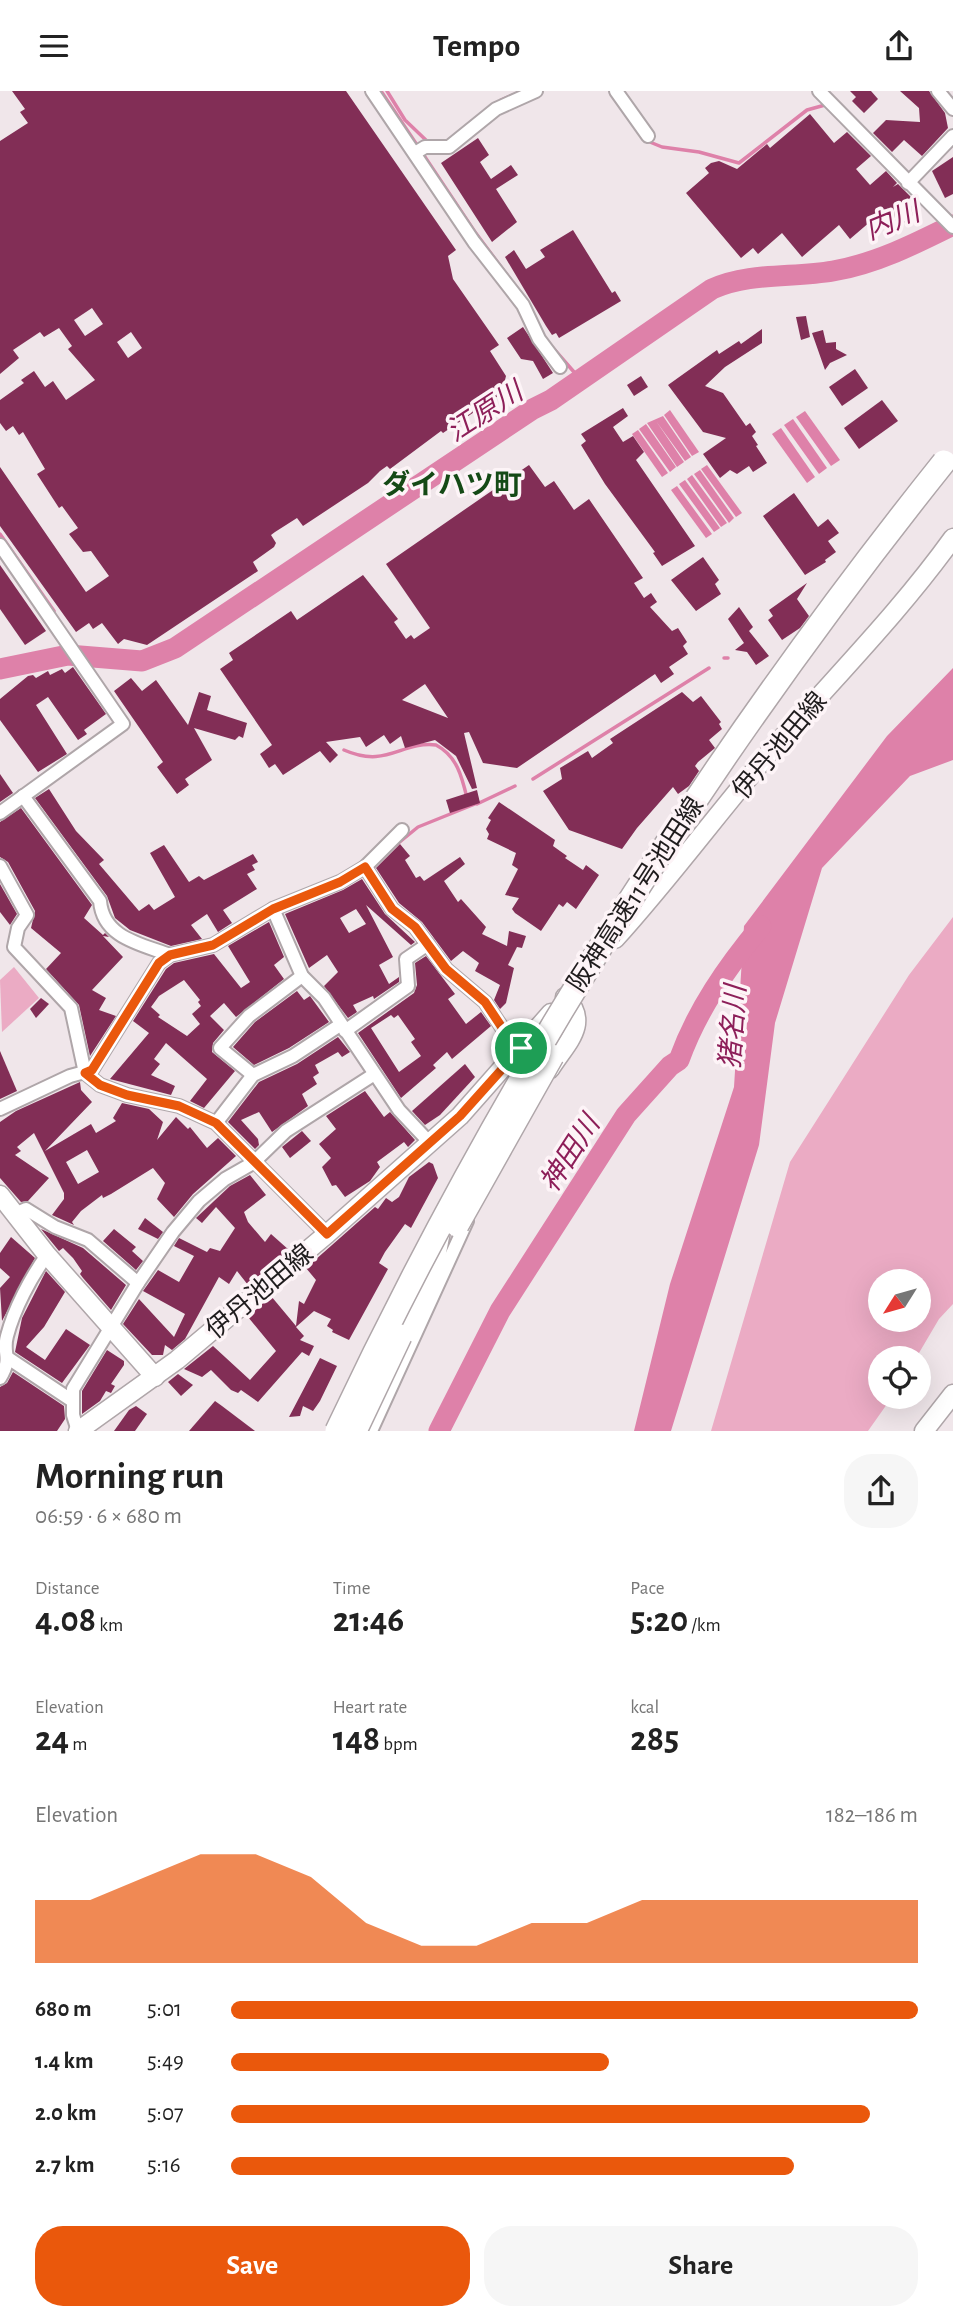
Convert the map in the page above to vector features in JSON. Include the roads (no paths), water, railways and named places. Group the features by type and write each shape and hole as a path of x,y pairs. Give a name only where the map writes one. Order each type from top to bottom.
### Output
{"highway":[{"name":"阪神高速11号池田線","path":"337,1431 430,1243 490,1131 640,882 735,742 949,469"},
{"name":"阪神高速11号池田線","path":"356,1431 443,1252 611,956 737,765 949,469"}],"main road":[{"name":"伊丹池田線","path":"78,1431 155,1377 327,1234 460,1116 669,879 779,742 884,624 953,538"},
{"path":"356,1431 409,1317 433,1274 446,1209 484,1145 532,1100 577,1026 577,1014 565,997"},
{"path":"0,1195 110,1329 155,1377"},
{"path":"924,1431 953,1394"}],"street":[{"path":"372,91 418,151 474,242 523,305 539,339 560,367"},
{"path":"418,151 449,147 496,109 536,91"},
{"path":"615,91 648,136"},
{"path":"819,91 953,227"},
{"path":"938,91 953,109"},
{"path":"908,183 953,136"},
{"path":"0,545 123,725 0,813"},
{"path":"23,796 100,901 102,915 130,943 170,955"},
{"path":"0,1109 70,1076 92,1070 159,963 170,955 213,945 273,909 340,882 365,867 402,830"},
{"path":"0,866 27,915 18,928 14,947 71,1009 85,1073 100,1085 127,1095 179,1106 216,1123 253,1163 327,1234"},
{"path":"365,867 392,909 415,927 446,969 485,1002 509,1038 521,1048"},
{"path":"273,909 302,976 324,998 373,1075 430,1143"},
{"path":"216,1123 253,1075 342,1028 408,986 406,959 428,944"},
{"path":"253,1075 220,1048 248,1016 302,976"},
{"path":"78,1431 71,1400 79,1378 173,1232 199,1201 225,1179 253,1163 286,1131 373,1075"},
{"path":"371,1431 444,1268 532,1100"},
{"path":"15,1214 26,1209 55,1227 88,1240 138,1283"},
{"path":"0,1378 8,1364 6,1338 38,1268 47,1255"},
{"path":"8,1358 71,1400"}],"waterway":[{"path":"381,91 475,232 519,291"},
{"path":"387,91 405,120 429,143"},
{"path":"501,100 520,92"},
{"path":"645,140 662,147 699,152 739,163 807,110 825,105"},
{"name":"江原川","path":"0,669 68,655 142,661 175,648 533,409 551,400 712,289 741,280 849,268 894,253 953,225"},
{"path":"553,348 581,380"},
{"path":"0,534 54,611"},
{"path":"80,649 85,655"},
{"path":"533,779 709,668"},
{"path":"344,750 372,757 413,747 436,745 454,761 467,798"},
{"path":"477,804 515,786"},
{"path":"396,845 418,827 475,804"},
{"name":"神田川","path":"439,1431 500,1311 626,1115 670,1066 679,1060 714,990 761,926"}],"district":[{"name":"ダイハツ町","path":"452,484"}],"water label":[{"name":"内川","path":"892,220"},
{"name":"猪名川","path":"732,1027"}]}
